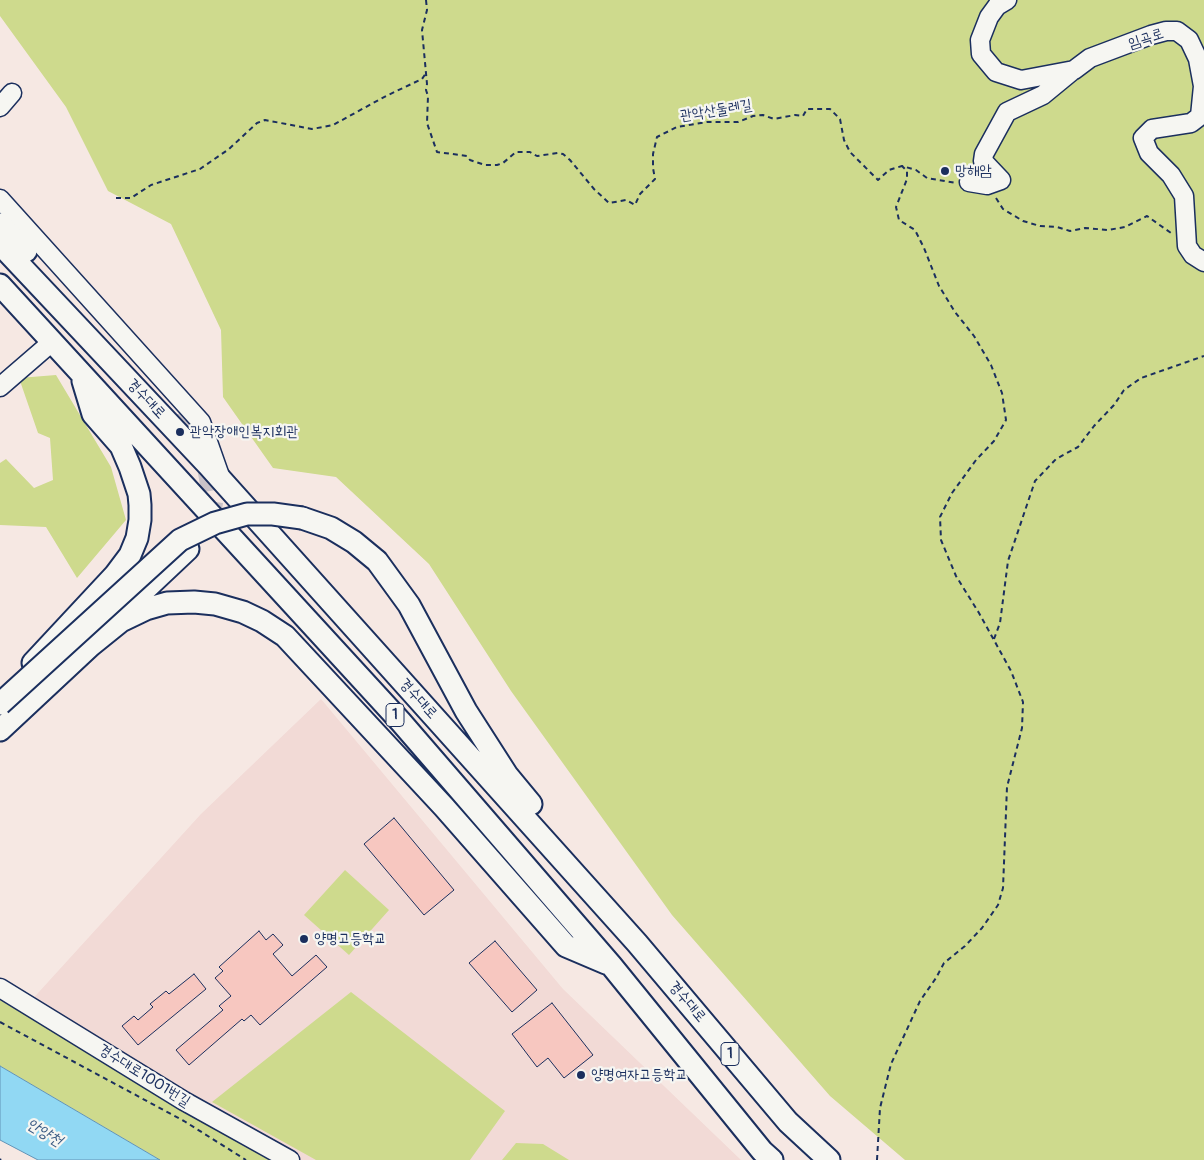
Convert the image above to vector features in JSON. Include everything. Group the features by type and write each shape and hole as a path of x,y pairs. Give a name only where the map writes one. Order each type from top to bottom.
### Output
{"main road":[{"path":"0,224 178,414"},
{"name":"경수대로","path":"0,244 221,479 637,943 788,1122 829,1160"},
{"name":"경수대로","path":"0,285 401,722 611,965 762,1151 772,1160"},
{"path":"0,700 69,623 115,576 130,555 137,538 140,520 139,494 130,467 121,446 93,414 80,373"},
{"path":"0,704 180,540 214,523 247,514 273,514 302,518 331,528 354,542 377,561 409,605 466,711 507,775 637,943"},
{"path":"90,646 118,615 188,549"},
{"path":"0,730 90,646 121,621 146,609 167,603 194,602 215,604 242,612 262,621 285,636 444,807 566,946 611,965"}],"street":[{"name":"임곡로","path":"1007,0 997,6 989,17 980,40 981,54 996,72 1022,80 1074,70 1090,58 1150,35 1166,31 1177,31 1189,40 1198,58 1203,86 1200,116 1191,123 1152,129 1143,138 1149,153 1171,175 1184,196 1187,246"},
{"path":"966,183 987,185 1001,180 983,161 984,154 1007,112 1043,95 1074,70"},
{"path":"0,107 12,92"},
{"path":"0,199 201,422 221,479"},
{"path":"1187,246 1192,256 1204,262"},
{"path":"0,387 52,342"},
{"name":"경수대로1001번길","path":"0,988 184,1101 290,1160"}],"path":[{"name":"관악산둘레길","path":"426,0 427,10 422,30 428,96 427,122 437,152 467,156 470,160 485,165 497,165 516,152 530,152 537,156 563,154 594,190 609,202 626,200 635,205 640,194 655,179 653,154 657,137 678,127 707,122 738,122 753,116 762,115 774,118 795,115 803,116 807,109 830,109 840,119 844,140 850,152 878,180 888,170 902,166"},
{"path":"116,198 131,198 151,186 200,169 229,149 257,123 265,120 312,129 333,125 422,79 426,73"},
{"path":"902,166 916,170 927,178 951,183 966,183"},
{"path":"877,1160 880,1108 891,1064 920,1001 944,963 965,946 982,928 998,905 1003,888 1007,787 1022,728 1023,702 1011,671 956,576 941,540 940,517 952,493 976,460 994,441 1006,420 1002,392 974,336 955,312 939,286 924,248 914,230 898,220 896,206 907,179 907,171 902,166"},
{"path":"987,185 1003,209 1032,224 1070,232 1085,228 1108,230 1125,227 1147,216 1162,225 1187,246"},
{"path":"994,639 1000,623 1008,561 1035,481 1056,460 1078,448 1124,390 1141,378 1204,356"},
{"path":"0,1022 184,1122 246,1160"}],"shaded area":[{"name":"양명고등학교","path":"321,699 563,989 741,1160 290,1160 28,1004 201,814"}],"green space":[{"path":"0,0 1204,0 1204,1160 905,1160 830,1096 672,915 511,691 429,564 336,477 273,468 223,397 221,330 171,224 108,191 66,107 0,16"},
{"path":"56,375 111,467 126,520 77,578 46,527 0,525 0,463 6,459 34,488 53,480 50,438 38,433 19,378"},
{"path":"345,870 389,910 349,955 304,915"},
{"path":"351,992 505,1111 470,1160 316,1160 212,1102"},
{"path":"0,1000 277,1160 160,1160 0,1066"},
{"path":"516,1143 543,1144 569,1160 502,1160"}],"water":[{"name":"안양천","path":"0,1066 160,1160 38,1160 0,1140"}],"building":[{"path":"394,818 454,890 424,915 364,844"},
{"path":"259,931 266,940 273,934 283,945 273,954 292,976 316,955 327,967 260,1025 251,1015 244,1021 242,1019 189,1065 176,1050 223,1010 219,1006 231,996 215,978 223,971 219,967"},
{"path":"495,941 537,990 512,1012 469,963"},
{"path":"194,974 206,989 138,1045 122,1026 134,1016 138,1020 153,1007 150,1004 166,991 169,994"},
{"path":"552,1003 593,1055 564,1078 548,1058 537,1067 512,1034"}],"tunnel":[{"path":"178,414 198,444 208,470 213,499 210,520 205,527"}],"place":[{"name":"망해암","path":"945,171"},
{"name":"관악장애인복지회관","path":"180,432"},
{"name":"양명고등학교","path":"304,939"},
{"name":"양명여자고등학교","path":"581,1075"}]}
